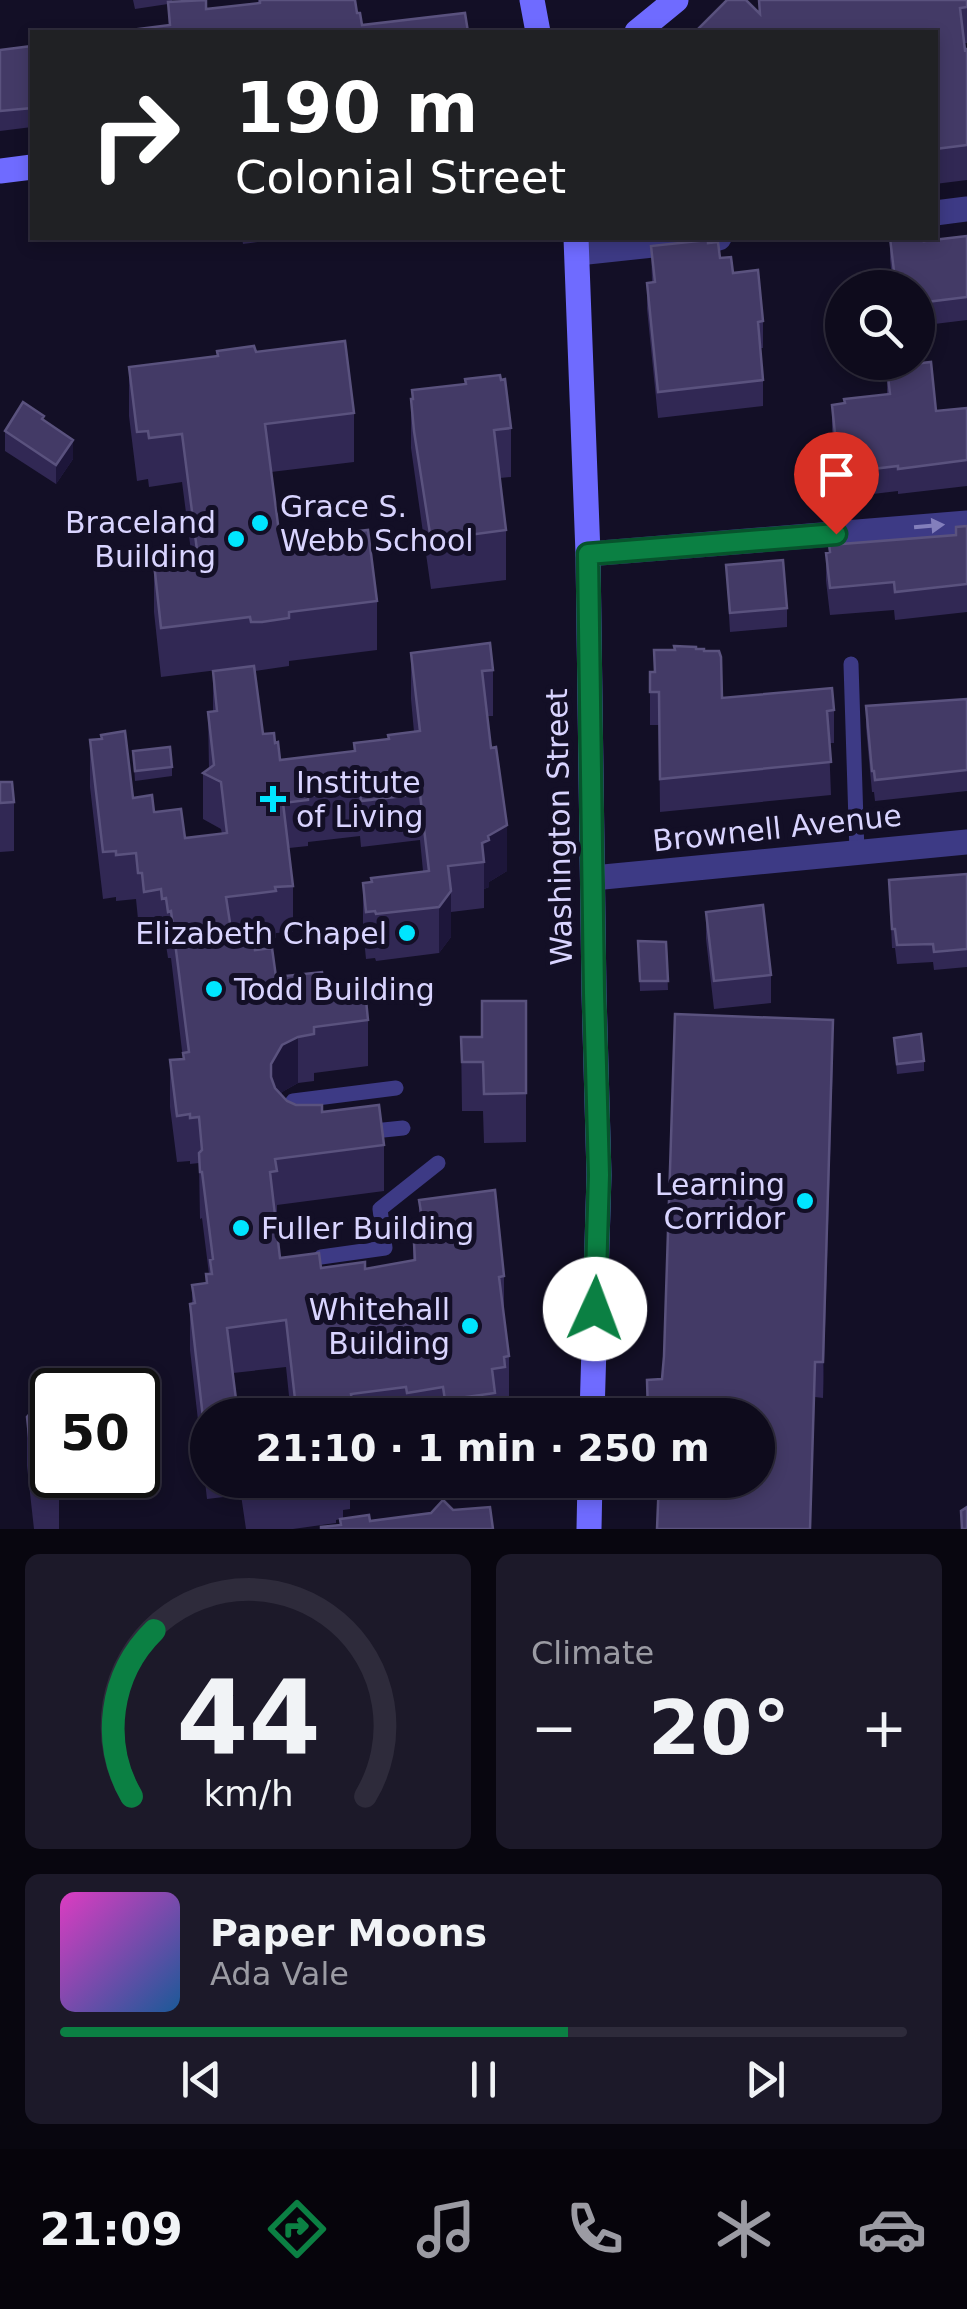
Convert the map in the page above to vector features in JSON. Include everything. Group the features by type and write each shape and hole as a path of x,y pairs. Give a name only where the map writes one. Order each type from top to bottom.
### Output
{"main road":[{"path":"532,0 538,30"},
{"path":"639,30 676,0"},
{"path":"0,171 30,166"},
{"name":"Washington Street","path":"577,246 588,554 599,1175 592,1398"},
{"path":"589,1529 590,1498"}],"street":[{"path":"938,213 967,209"},
{"path":"577,246 683,240"},
{"path":"588,554 967,523"},
{"name":"Brownell Avenue","path":"594,878 967,842"}],"lane":[{"path":"851,664 857,853"},
{"path":"292,1136 285,1126 287,1110 294,1101 396,1088"},
{"path":"344,1134 403,1128"},
{"path":"320,1257 384,1248 380,1209 438,1163"}],"building":[{"path":"206,0 206,9 260,0 355,0 362,25 465,13 468,30 131,30 170,25 168,2"},
{"path":"727,0 746,0 760,14 759,0 967,0 967,7 960,8 967,49 967,145 938,149 938,30 697,30"},
{"path":"30,46 30,108 0,111 0,50"},
{"path":"967,236 967,297 935,301 935,270 894,270 890,240"},
{"path":"718,242 720,258 731,257 733,273 758,270 763,380 658,392 647,283 655,282 651,246"},
{"path":"345,341 354,413 265,424 280,540 368,530 377,601 289,612 289,618 262,622 251,622 250,617 161,628 154,563 164,562 163,554 197,550 182,434 149,438 148,431 137,432 129,367 218,356 217,351 254,346 256,352"},
{"path":"500,375 501,380 505,379 511,428 494,430 506,530 431,540 414,431 412,390 466,384 465,379"},
{"path":"888,380 933,380 936,411 967,408 967,460 839,473 832,405 845,403 844,399 890,394"},
{"path":"23,402 73,440 56,465 5,431"},
{"path":"967,526 967,584 895,592 894,582 830,588 826,553 830,552 829,545 956,535 956,527"},
{"path":"783,560 787,608 730,613 726,565"},
{"path":"490,643 493,670 482,671 491,748 496,747 507,825 482,843 484,862 448,866 451,891 439,907 366,912 363,883 372,882 371,878 429,871 420,794 361,801 360,790 308,796 308,800 283,803 293,886 226,897 232,936 254,939 255,950 272,948 276,977 322,972 325,995 365,990 368,1020 314,1027 314,1034 282,1045 271,1064 275,1088 296,1105 322,1105 322,1112 379,1105 384,1145 275,1159 277,1171 270,1172 280,1258 319,1253 321,1268 365,1262 365,1269 415,1260 413,1226 423,1224 419,1200 495,1190 504,1276 499,1277 509,1356 504,1357 505,1367 492,1369 495,1393 445,1398 443,1387 407,1393 406,1387 351,1394 352,1398 295,1398 286,1320 227,1328 236,1398 201,1398 190,1304 195,1303 192,1285 207,1283 206,1274 212,1274 213,1259 200,1172 199,1117 177,1116 170,1060 184,1059 183,1053 189,1052 171,911 168,912 166,898 162,899 161,889 144,892 136,853 103,852 90,740 125,731 133,798 152,795 154,812 181,809 185,838 227,833 221,782 203,773 214,765 208,712 217,711 213,671 254,666 263,734 274,733 280,760 355,751 354,743 420,731 411,653"},
{"path":"674,646 719,651 722,698 832,688 834,710 827,711 831,762 660,779 659,692 650,692 650,672 655,672 654,650 675,650"},
{"path":"967,699 967,770 875,780 866,706"},
{"path":"170,747 172,767 135,771 133,751"},
{"path":"0,782 12,782 14,802 0,803"},
{"path":"967,874 967,949 934,952 933,944 897,945 892,929 889,880"},
{"path":"763,905 771,975 714,981 706,912"},
{"path":"638,941 666,942 668,981 640,981"},
{"path":"482,1001 526,1001 526,1093 484,1094 483,1062 462,1062 461,1037 482,1037"},
{"path":"675,1014 833,1020 823,1362 815,1362 810,1529 657,1529 658,1498 775,1498 775,1398 648,1398 647,1380 662,1379"},
{"path":"921,1034 924,1061 897,1064 894,1038"},
{"path":"443,1500 453,1510 490,1507 493,1529 321,1529 341,1525 340,1519 369,1515 370,1521 431,1513"},
{"path":"967,1507 967,1529 962,1529 961,1511"}],"place":[{"name":"Grace S. Webb School","path":"260,523"},
{"name":"Braceland Building","path":"236,539"},
{"name":"Institute of Living","path":"273,799"},
{"name":"Elizabeth Chapel","path":"407,933"},
{"name":"Todd Building","path":"214,989"},
{"name":"Learning Corridor","path":"805,1201"},
{"name":"Fuller Building","path":"241,1228"},
{"name":"Whitehall Building","path":"470,1326"}],"route":[{"path":"595,1309 599,1175 588,554 836,534"}]}
